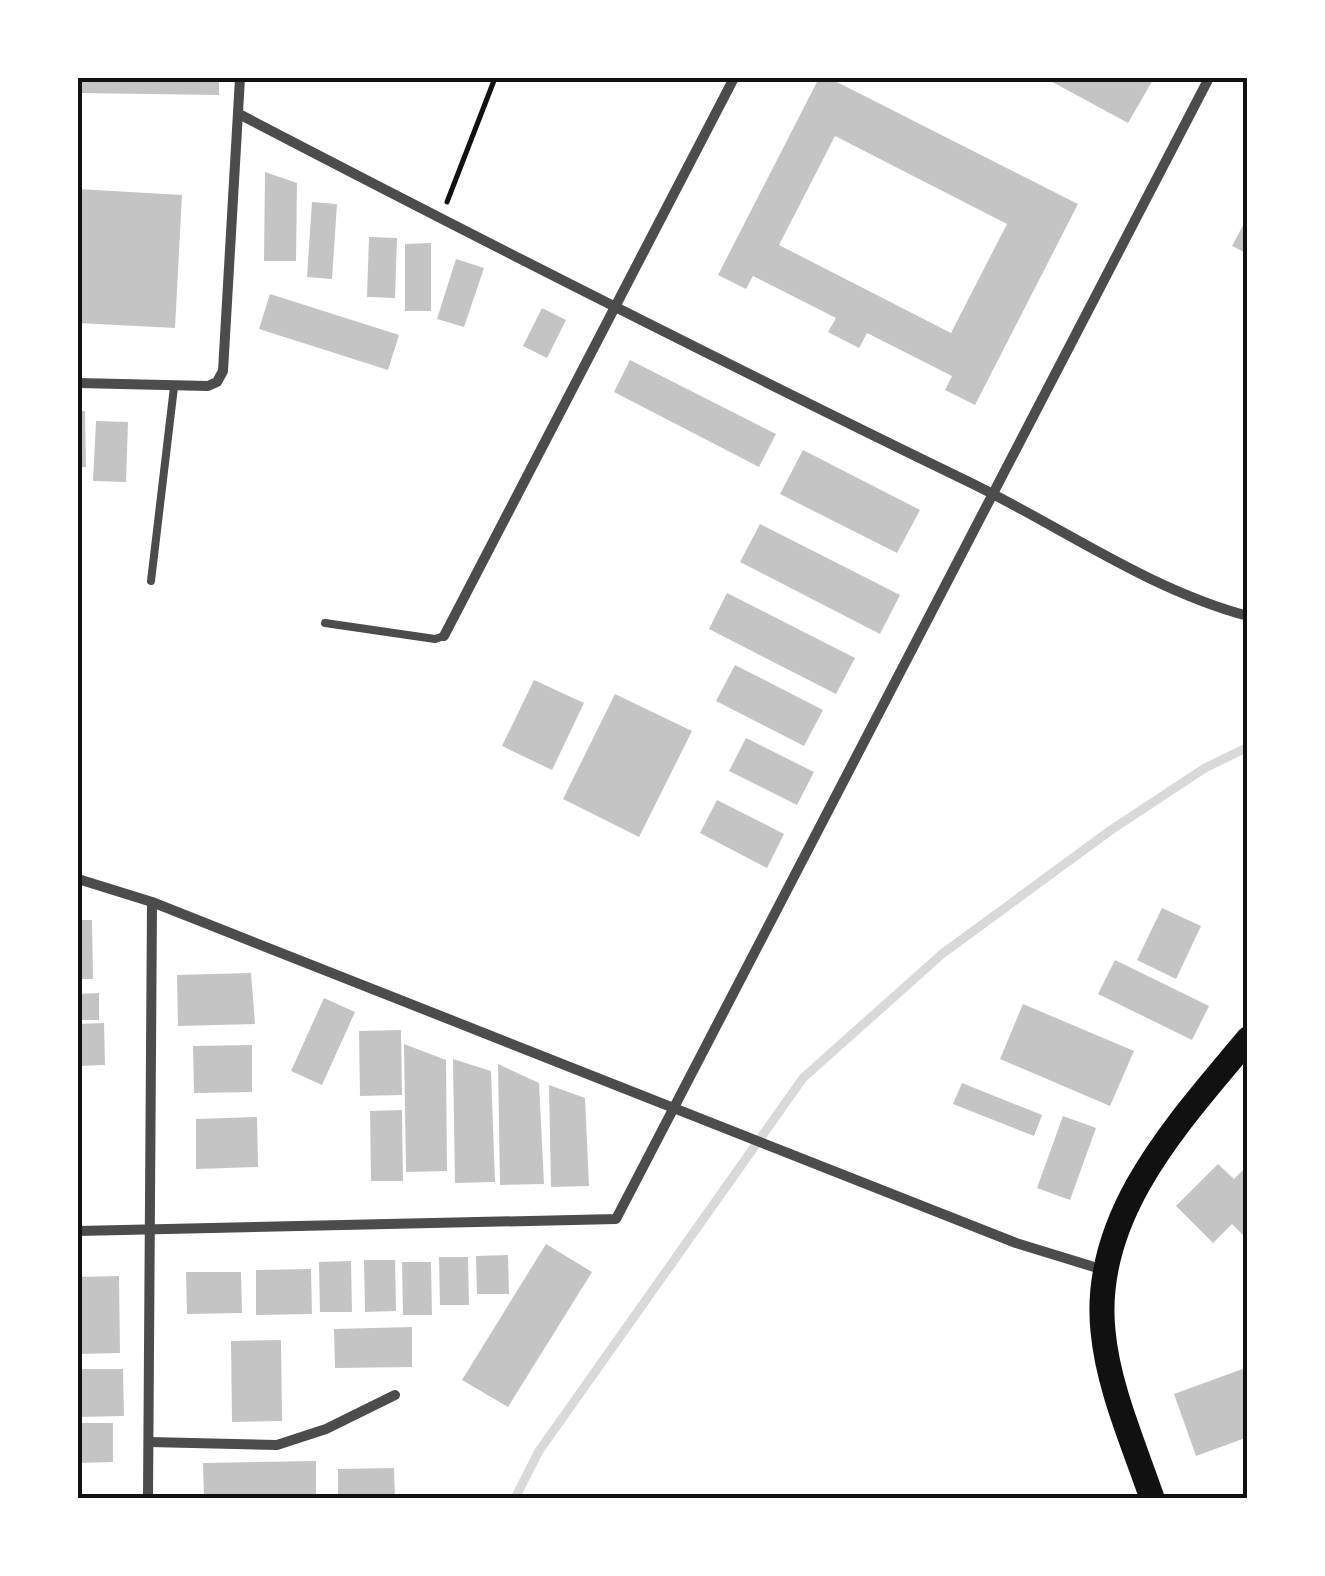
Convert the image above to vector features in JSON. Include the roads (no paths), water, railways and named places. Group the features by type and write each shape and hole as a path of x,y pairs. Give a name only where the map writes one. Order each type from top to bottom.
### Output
{"main road":[{"path":"1152,1498 1108,1361 1102,1330 1104,1270 1121,1215 1150,1164 1248,1039"}],"street":[{"path":"78,382 174,387 218,382 224,370 240,78"},
{"path":"444,636 734,78"},
{"path":"78,1231 616,1219 1209,78"},
{"path":"239,114 615,310 994,494 1206,605 1248,616"},
{"path":"78,879 152,902 1016,1243 1104,1270"},
{"path":"148,1498 152,902"},
{"path":"149,1442 277,1445 326,1429 395,1394"}],"lane":[{"path":"151,581 174,387"},
{"path":"325,622 435,639 444,636"}],"waterway":[{"path":"515,1498 539,1451 803,1078 942,954 1111,830 1205,768 1248,747"}]}
